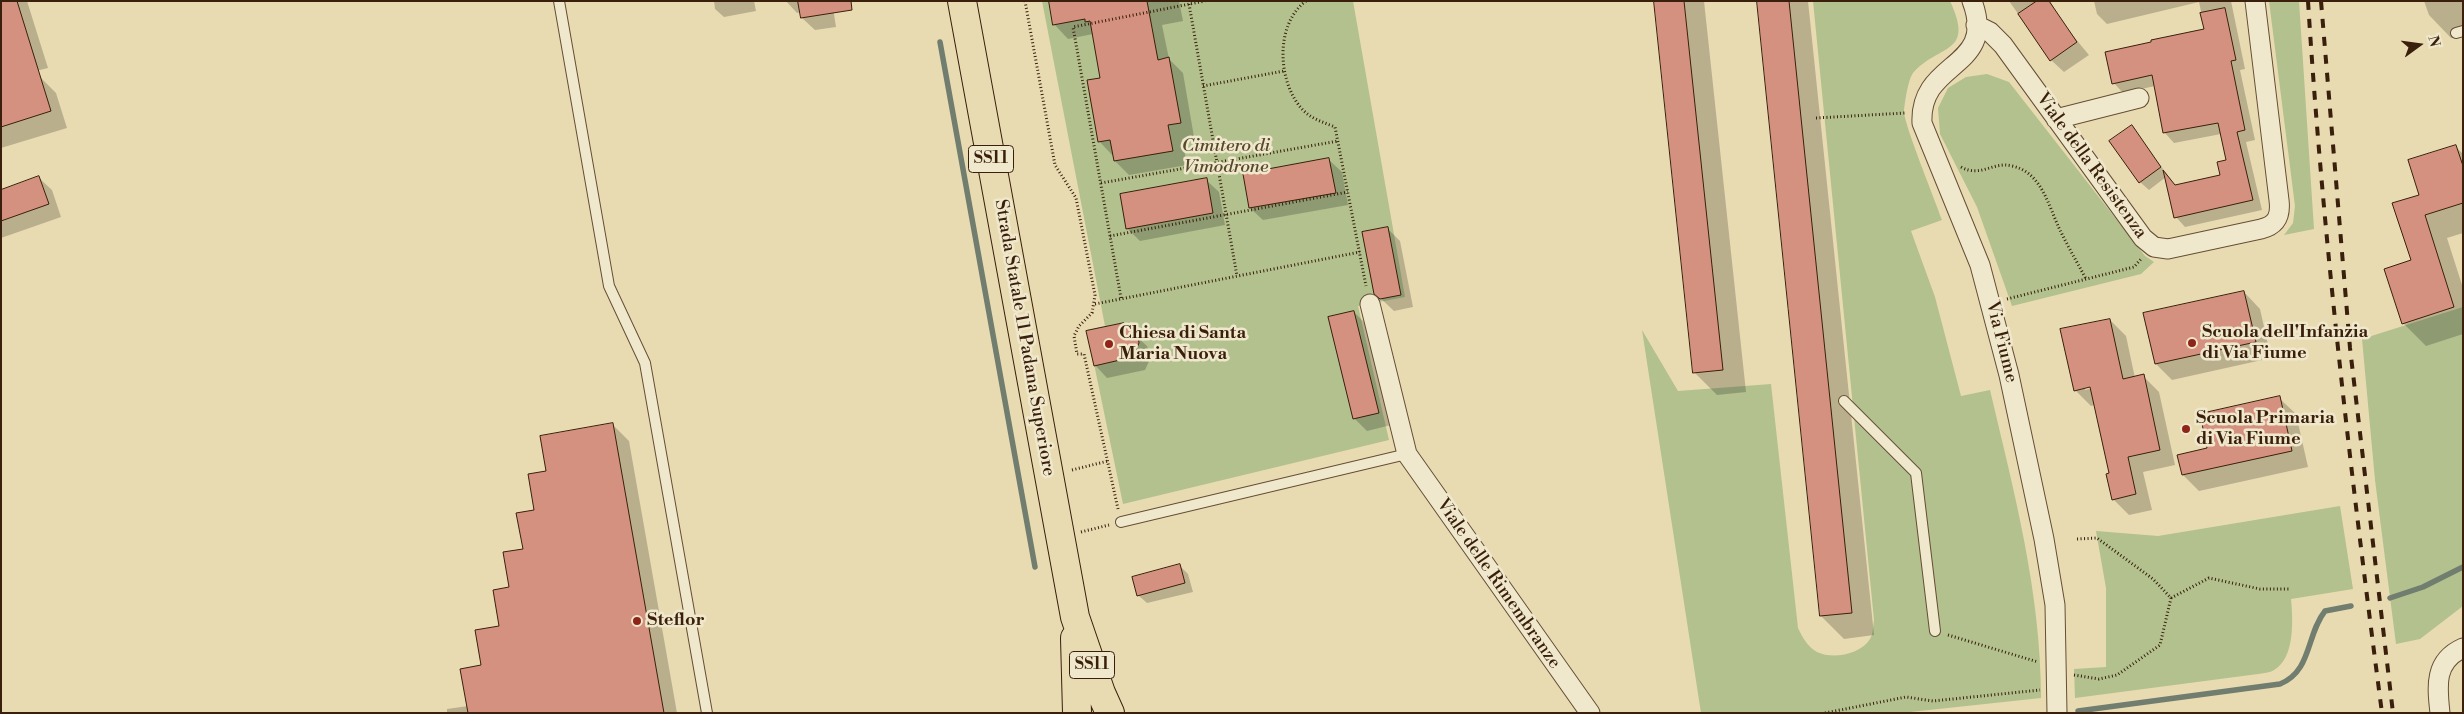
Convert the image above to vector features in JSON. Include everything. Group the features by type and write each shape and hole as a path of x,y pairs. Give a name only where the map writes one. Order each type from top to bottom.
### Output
{"main road":[{"name":"Strada Statale 11 Padana Superiore","path":"962,1 1075,616 1101,693 1110,713"},
{"name":"Strada Statale 11 Padana Superiore","path":"1075,616 1076,713"}],"street":[{"name":"Via Fiume","path":"1972,1 1976,25 1971,50 1931,86 1925,96 1922,112 1923,130 1966,228 1992,304 2019,418 2052,581 2056,629 2056,712"},
{"name":"Viale della Resistenza","path":"1976,25 1990,32 2003,45 2142,238 2154,247 2168,249 2261,230 2271,226 2278,217 2280,207 2255,1"},
{"path":"2056,119 2139,98"},
{"name":"Viale delle Rimembranze","path":"1370,304 1407,454 1590,713"},
{"path":"2440,713 2437,682 2441,667 2448,658 2463,648"}],"lane":[{"path":"559,1 609,286 645,363 707,713"},
{"path":"1844,401 1916,473 1935,631"},
{"path":"1121,522 1407,454"}],"path":[{"path":"1025,1 1055,165 1076,198 1095,295 1092,313 1079,326 1074,336 1077,354 1084,354 1121,522 1080,532 1082,541"},
{"path":"1121,298 1073,27 1205,1"},
{"path":"1306,1 1298,8 1286,27 1284,71 1292,92 1302,109 1316,120 1335,127 1370,304"},
{"path":"1189,4 1237,276"},
{"path":"1203,86 1284,71"},
{"path":"1816,118 1922,112"},
{"path":"1101,183 1216,161 1338,141"},
{"path":"1953,162 1974,172 2009,165 2030,174 2042,188 2059,228 2086,279"},
{"path":"1110,236 1348,192"},
{"path":"1992,304 2134,267 2154,247"},
{"path":"1095,304 1360,252"},
{"path":"1049,475 1108,462"},
{"path":"2077,539 2097,538 2153,579 2171,598"},
{"path":"2073,684 2074,675 2099,679 2117,675 2160,644 2171,598 2209,578 2260,589 2290,589"},
{"path":"1935,631 2046,665"},
{"path":"1825,713 1906,697 1934,701 2047,689 2046,712 2056,712"}],"green space":[{"name":"Cimitero di Vimodrone","path":"1042,1 1353,1 1405,297 1358,306 1389,440 1123,504 1087,330 1105,326"},
{"path":"1813,1 1950,1 1957,18 1959,31 1956,40 1951,46 1923,64 1913,73 1907,91 1904,111 1905,118 1942,220 1911,231 1935,297 1961,396 1990,390 2017,504 2031,581 2040,659 2041,698 1901,713 1701,713 1642,330 1678,391 1771,384 1798,628 1806,642 1814,650 1831,655 1846,654 1860,648 1870,639 1873,630 1874,620"},
{"path":"2269,1 2299,1 2314,229 2284,235 2293,223 2295,206"},
{"path":"1987,74 2009,82 2145,256 2154,262 2141,274 2012,306 1977,207 1940,134 1938,108 1948,88 1966,77"},
{"path":"2463,307 2463,606 2420,639 2396,644 2375,480 2362,339"},
{"path":"2340,506 2353,589 2291,599 2292,628 2289,648 2286,657 2274,670 2258,674 2075,698 2074,669 2106,667 2106,588 2096,531 2158,536"}],"building":[{"path":"1,1 17,1 51,111 1,127"},
{"path":"798,1 851,1 852,10 801,18"},
{"path":"1049,1 1147,1 1158,60 1169,57 1181,123 1168,125 1173,151 1114,161 1110,140 1098,142 1087,80 1100,78 1090,21 1085,22 1085,19 1053,25"},
{"path":"1654,1 1684,1 1723,370 1693,373"},
{"path":"1757,1 1789,1 1852,613 1820,616"},
{"path":"2037,1 2049,1 2077,42 2050,61 2018,14"},
{"path":"2225,8 2236,60 2231,61 2245,130 2237,132 2253,200 2174,218 2163,170 2175,185 2220,175 2217,162 2226,160 2218,123 2163,133 2152,75 2112,84 2105,52 2204,29 2200,13"},
{"path":"2132,125 2161,167 2139,183 2109,141"},
{"path":"2456,145 2463,166 2463,203 2425,215 2454,307 2402,324 2384,269 2411,260 2392,203 2419,195 2408,160"},
{"path":"1329,158 1336,193 1249,208 1243,174"},
{"path":"39,176 49,204 1,221 1,190"},
{"path":"1207,178 1213,213 1126,229 1120,194"},
{"path":"1388,227 1401,295 1380,299 1374,294 1362,232"},
{"path":"2244,291 2256,342 2155,364 2143,313"},
{"path":"1354,311 1379,413 1353,419 1328,317"},
{"path":"2110,319 2123,379 2144,374 2160,450 2128,457 2136,494 2112,500 2106,474 2109,473 2090,387 2074,391 2060,329"},
{"name":"Chiesa di Santa Maria Nuova","path":"1124,323 1138,336 1139,343 1133,357 1094,366 1086,331"},
{"path":"2280,396 2292,451 2182,475 2177,455 2207,448 2200,414"},
{"path":"613,423 664,713 468,713 460,669 481,665 475,630 499,626 493,590 509,587 503,552 523,549 516,513 534,510 528,474 546,471 540,436"},
{"path":"1180,564 1185,583 1137,596 1132,577"}],"waterway":[{"path":"940,42 1035,567"},
{"path":"2390,598 2423,587 2463,567"},
{"path":"2078,711 2280,684 2290,678 2303,662 2314,631 2325,611 2351,606"}],"railway":[{"path":"2308,1 2314,90 2339,357 2382,713"},
{"path":"2321,1 2350,348 2393,713"}],"place":[{"name":"Scuola dell'Infanzia di Via Fiume","path":"2192,343"},
{"name":"Chiesa di Santa Maria Nuova","path":"1109,344"},
{"name":"Scuola Primaria di Via Fiume","path":"2186,429"},
{"name":"Steflor","path":"637,621"}]}
